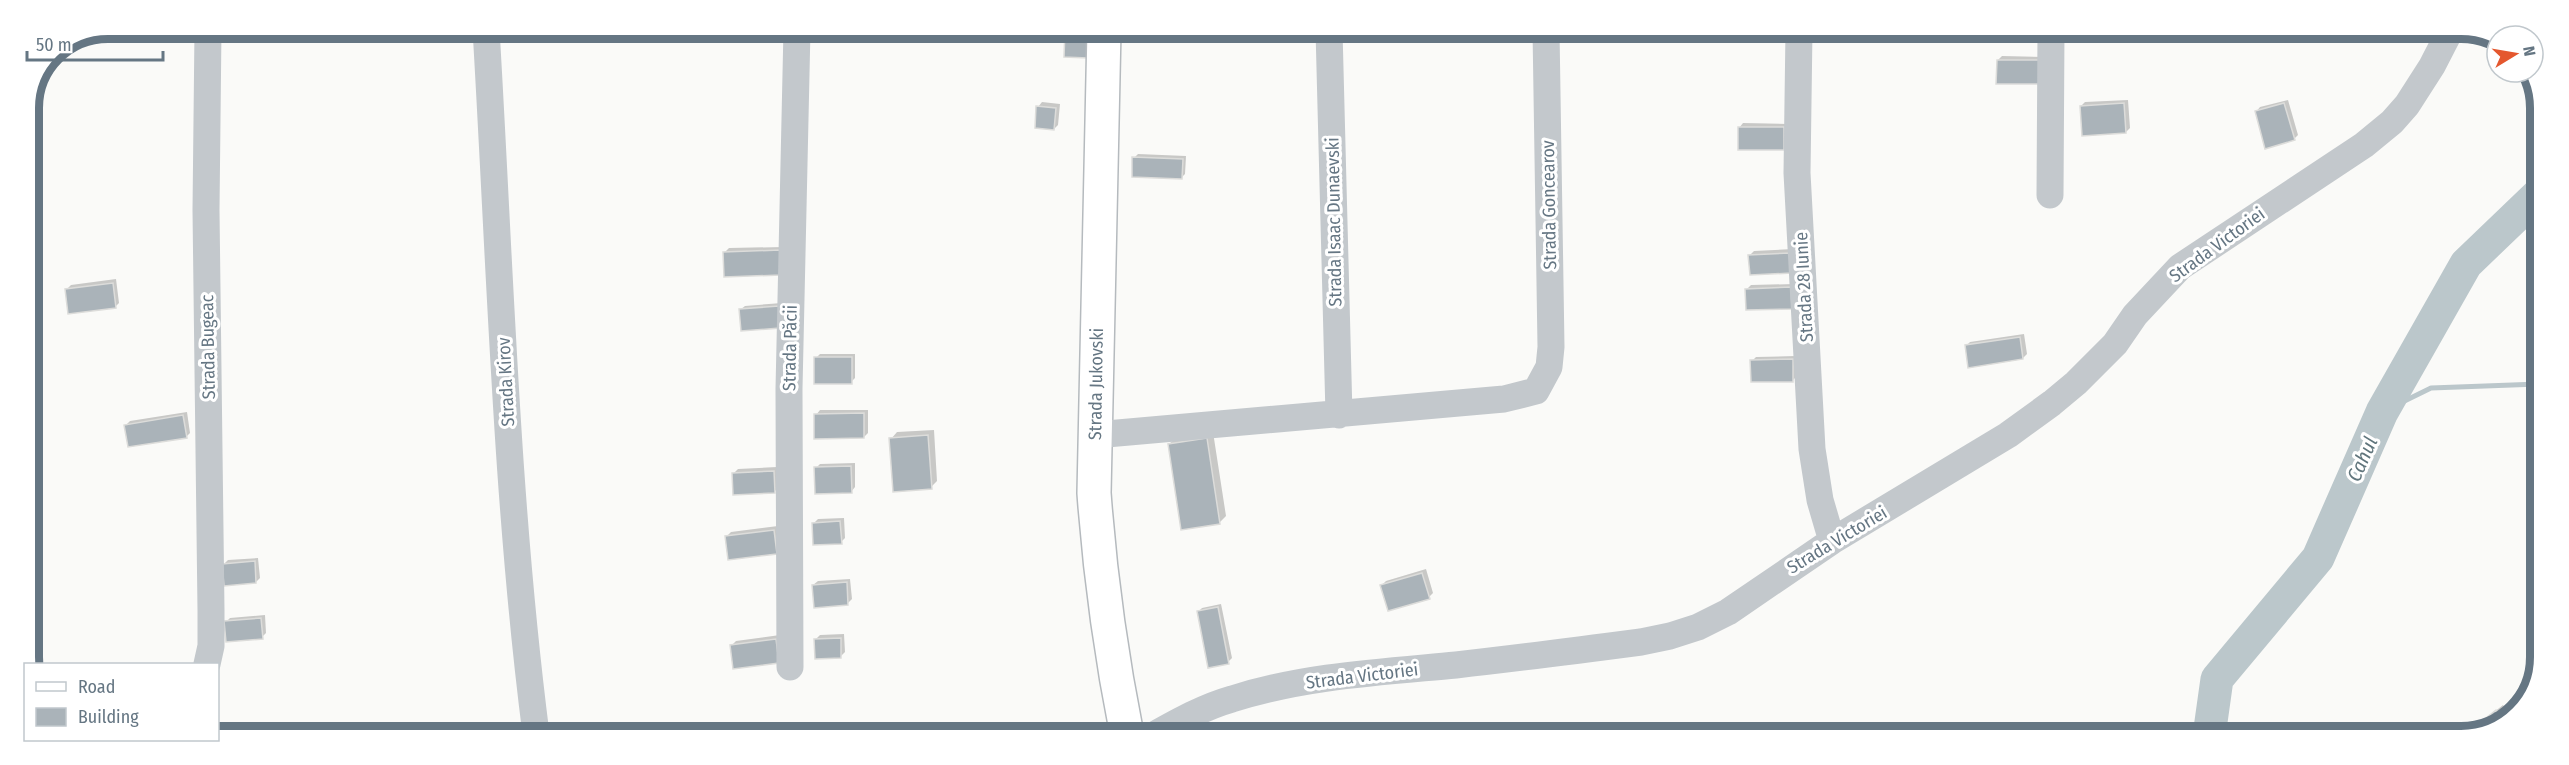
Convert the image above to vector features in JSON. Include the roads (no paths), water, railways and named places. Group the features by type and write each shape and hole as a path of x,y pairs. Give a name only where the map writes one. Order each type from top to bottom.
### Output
{"main road":[{"name":"Strada Jukovski","path":"1104,39 1094,493 1098,555 1111,655 1125,726"}],"street":[{"name":"Strada Bugeac","path":"207,663 211,646 206,210 208,39"},
{"name":"Strada Kirov","path":"487,39 512,492 526,653 535,726"},
{"name":"Strada Păcii","path":"790,667 789,389 797,39"},
{"name":"Strada Isaac Dunaevski","path":"1329,39 1339,415"},
{"name":"Strada Goncearov","path":"1339,415 1504,399 1536,391 1544,378 1549,367 1551,347 1546,39"},
{"name":"Strada 28 Iunie","path":"1800,39 1797,173 1812,449 1820,500 1832,541"},
{"path":"2050,195 2051,39"},
{"name":"Strada Victoriei","path":"1171,726 1200,710 1233,698 1292,685 1348,675 1563,652 1670,636 1698,627 1728,612 1832,541 2008,435 2076,383 2115,344 2135,315 2180,267 2364,146 2392,122 2406,105 2446,39"},
{"path":"1095,435 1339,415"}],"waterway":[{"name":"Cahul","path":"2210,726 2217,679 2318,558 2382,412 2466,264 2530,203"},
{"path":"2382,412 2431,388 2530,384"}]}
